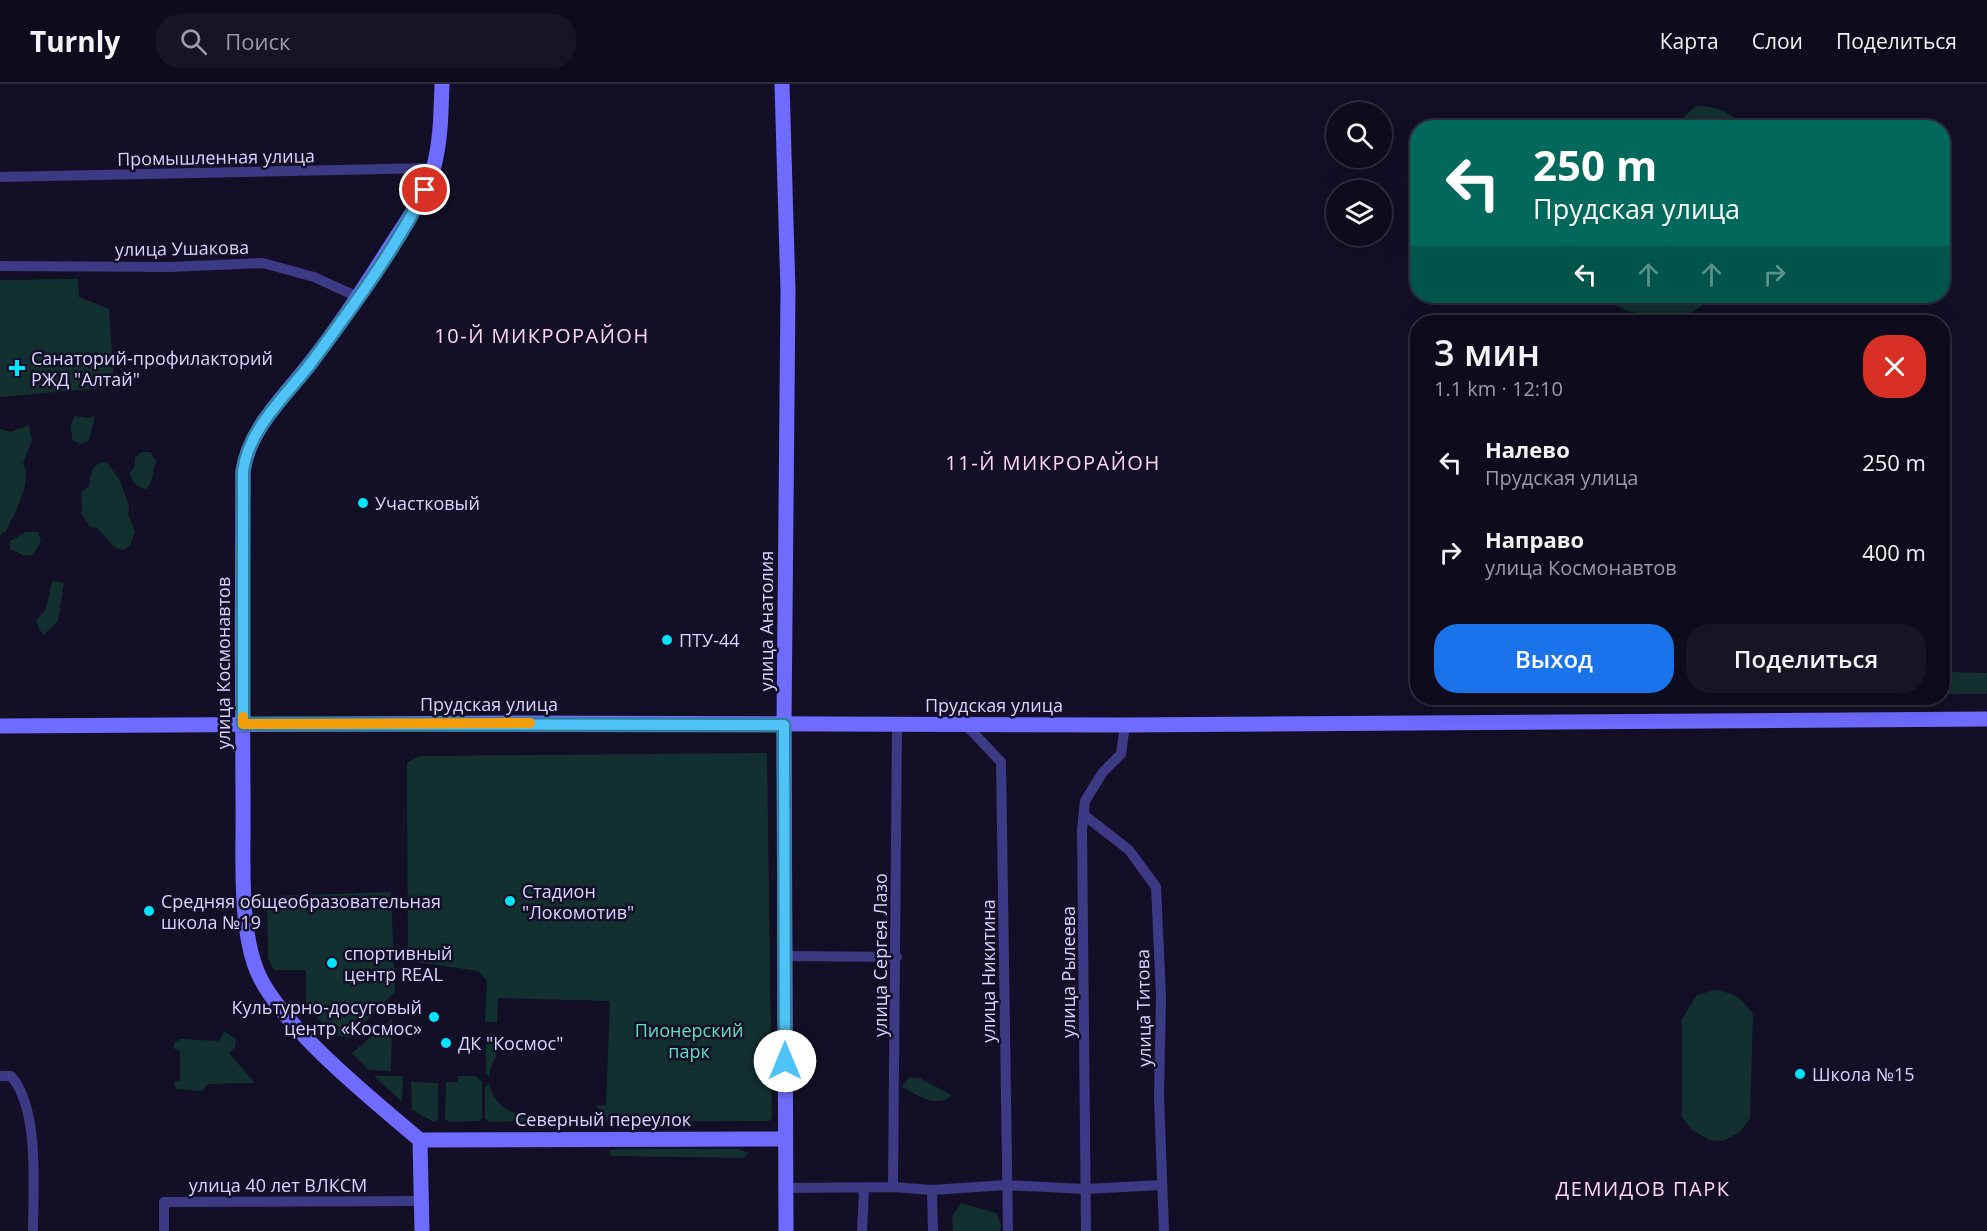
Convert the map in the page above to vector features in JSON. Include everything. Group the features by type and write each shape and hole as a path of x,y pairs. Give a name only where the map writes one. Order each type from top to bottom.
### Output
{"street":[{"name":"улица Космонавтов","path":"420,1140 333,1063 278,1004 256,970 248,938 246,918 243,471 246,453 266,418 309,365 358,297 418,204 434,168 440,136 442,84"},
{"name":"улица Анатолия","path":"782,84 788,291 784,725 786,1231"},
{"name":"Промышленная улица","path":"0,177 434,168"},
{"name":"улица Ушакова","path":"0,266 170,267 263,263 314,277 358,297"},
{"name":"Прудская улица","path":"0,726 966,725 1987,719"},
{"name":"улица Сергея Лазо","path":"893,1187 897,957 897,724"},
{"name":"улица Рылеева","path":"1086,1231 1085,801 1103,772 1121,754 1125,724"},
{"name":"улица Никитина","path":"966,725 1001,762 1008,1231"},
{"name":"улица Титова","path":"1084,815 1129,850 1156,887 1161,996 1161,1185 1164,1231"},
{"path":"785,956 897,957"},
{"path":"0,1076 11,1076 20,1088 32,1140 33,1231"},
{"name":"Северный переулок","path":"420,1140 785,1139"},
{"path":"420,1140 422,1231"},
{"path":"786,1188 893,1187 932,1191 1006,1185 1086,1189 1161,1185"},
{"path":"862,1231 864,1189"},
{"path":"932,1191 933,1231"},
{"name":"улица 40 лет ВЛКСМ","path":"164,1231 164,1202 422,1201"}],"green space":[{"path":"1696,106 1722,110 1736,120 1682,120"},
{"path":"78,279 79,297 109,309 114,387 0,397 0,280"},
{"path":"1611,303 1707,303 1689,313 1680,315 1644,315"},
{"path":"74,416 88,418 95,416 89,441 81,444 72,440 71,425"},
{"path":"29,425 32,440 23,463 26,471 24,488 6,531 0,535 0,429 11,432"},
{"path":"141,452 150,452 156,460 152,479 147,489 136,484 130,473 135,466 135,458"},
{"path":"107,462 120,481 129,506 128,515 135,531 130,546 123,550 114,547 97,528 90,527 81,513 82,491 89,487 93,469 98,464"},
{"path":"26,532 38,532 41,541 33,555 25,556 10,549 10,541"},
{"path":"52,581 64,583 58,621 43,636 36,621 46,609"},
{"path":"1950,672 1987,673 1987,694 1950,694"},
{"name":"Пионерский парк","path":"767,753 772,1118 769,1121 617,1122 607,1119 597,1106 606,1105 610,1001 498,998 497,1022 485,1022 487,981 478,971 408,961 407,763 419,756"},
{"name":"спортивный центр REAL","path":"391,892 395,992 349,1038 338,1036 306,1008 306,970 274,970 268,958 267,896"},
{"path":"1715,990 1737,997 1753,1014 1750,1118 1740,1132 1723,1141 1709,1140 1692,1130 1682,1117 1682,1019 1697,995"},
{"path":"392,1019 391,1071 369,1070 352,1053"},
{"path":"224,1031 236,1039 235,1048 229,1053 255,1083 208,1084 202,1091 176,1089 174,1083 180,1080 180,1051 173,1048 175,1042 181,1039 219,1041"},
{"path":"486,1034 495,1034 496,1057 489,1077 486,1073"},
{"path":"374,1076 403,1076 402,1102"},
{"path":"458,1076 476,1076 482,1082 482,1118 479,1121 448,1122 445,1118 446,1082 458,1082"},
{"path":"909,1077 919,1078 952,1095 940,1101 920,1097 902,1087"},
{"path":"411,1082 438,1083 438,1120 434,1122 412,1110"},
{"path":"489,1084 499,1103 510,1111 530,1114 530,1121 488,1122 485,1118 485,1087"},
{"path":"738,1149 749,1153 743,1158 611,1156 609,1153 611,1150"},
{"path":"961,1203 996,1213 1001,1224 1000,1231 953,1231 952,1217"}],"slow traffic":[{"path":"243,717 243,724 530,723"}],"place":[{"name":"Санаторий-профилакторий РЖД \"Алтай\"","path":"17,368"},
{"name":"Участковый","path":"363,503"},
{"name":"ПТУ-44","path":"667,640"},
{"name":"Стадион \"Локомотив\"","path":"510,901"},
{"name":"Средняя общеобразовательная школа №19","path":"149,911"},
{"name":"спортивный центр REAL","path":"332,963"},
{"name":"Культурно-досуговый центр «Космос»","path":"434,1017"},
{"name":"ДК \"Космос\"","path":"446,1043"},
{"name":"Школа №15","path":"1800,1074"}],"district":[{"name":"10-Й МИКРОРАЙОН","path":"542,335"},
{"name":"11-Й МИКРОРАЙОН","path":"1053,462"},
{"name":"ДЕМИДОВ ПАРК","path":"1643,1188"}],"route":[{"path":"425,190 358,297 309,365 266,418 246,453 243,471 243,724 784,725 785,1061"}]}
